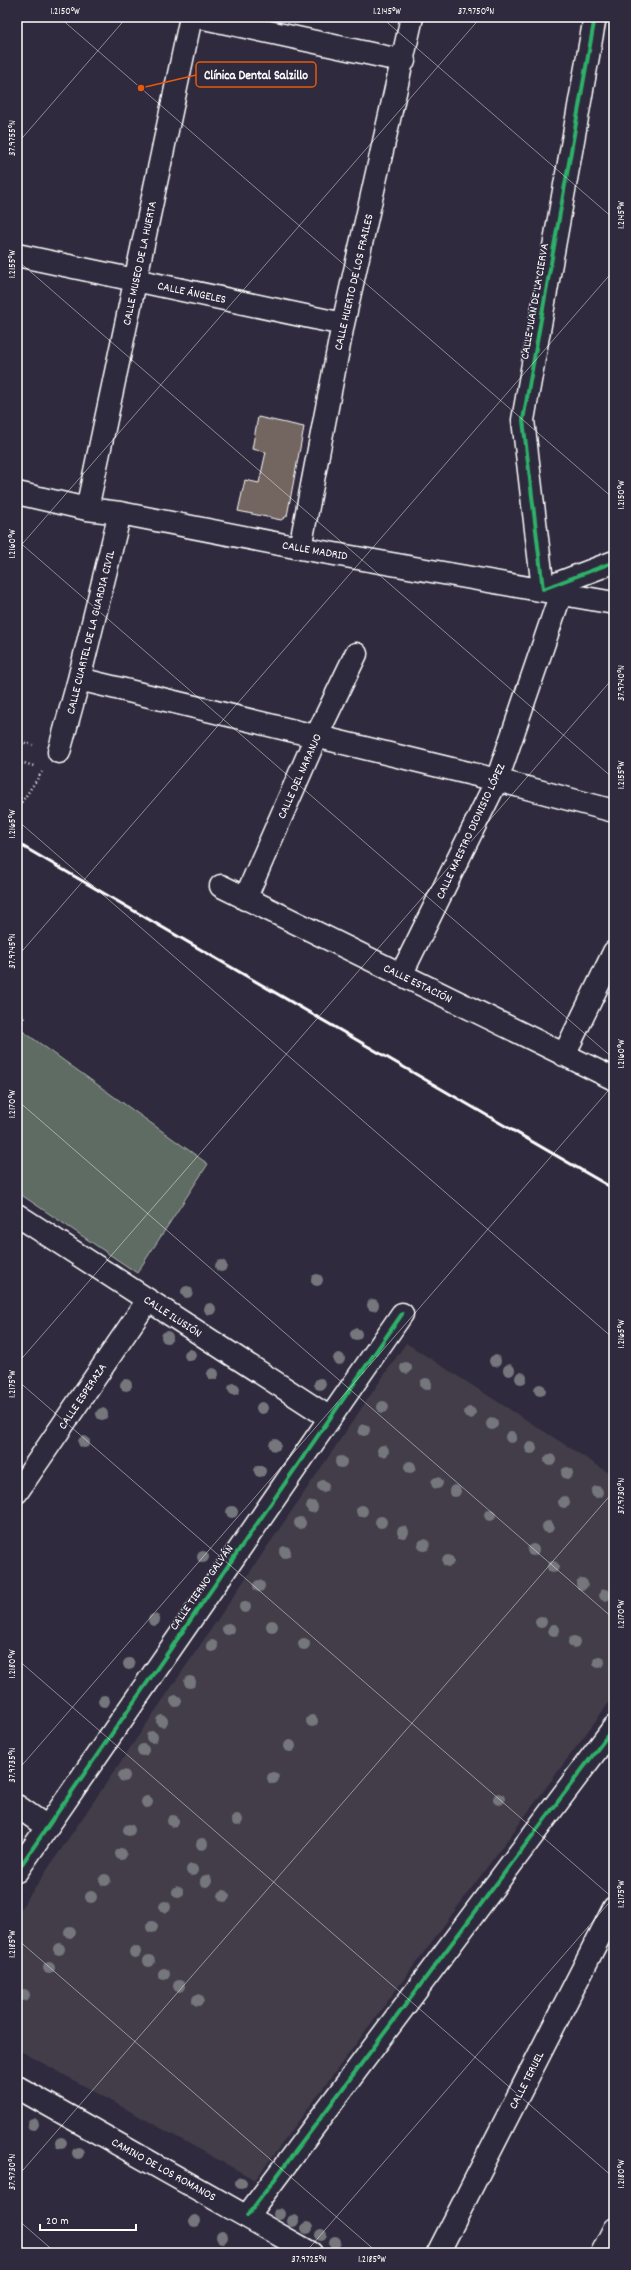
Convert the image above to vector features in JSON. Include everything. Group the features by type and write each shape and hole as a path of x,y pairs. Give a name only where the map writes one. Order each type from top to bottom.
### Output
{"street":[{"name":"CALLE MUSEO DE LA HUERTA","path":"87,509 191,17"},
{"path":"200,17 404,60"},
{"name":"CALLE HUERTO DE LOS FRAILES","path":"300,548 343,324 404,60 412,17"},
{"name":"CALLE JUAN DE LA CIERVA","path":"552,591 523,420 595,17"},
{"name":"CALLE ÁNGELES","path":"17,255 343,324"},
{"name":"CALLE MADRID","path":"17,493 87,509 120,513 300,548 614,603"},
{"name":"CALLE CUARTEL DE LA GUARDIA CIVIL","path":"59,752 79,679 120,513"},
{"path":"552,591 614,562"},
{"name":"CALLE MAESTRO DIONISIO LÓPEZ","path":"401,975 497,780 552,591"},
{"name":"CALLE DEL NARANJO","path":"245,898 316,737 356,654"},
{"path":"79,679 497,780 614,812"},
{"name":"CALLE ESTACIÓN","path":"221,886 614,1079"},
{"path":"564,1055 614,952"},
{"name":"CALLE ILUSIÓN","path":"17,1215 330,1418"},
{"name":"CALLE ESPERAZA","path":"21,1479 148,1300"},
{"name":"CALLE TIERNO GALVÁN","path":"17,1871 402,1314"},
{"path":"247,2216 614,1727"},
{"path":"17,1806 47,1827"},
{"name":"CALLE TERUEL","path":"438,2253 614,1908"},
{"name":"CAMINO DE LOS ROMANOS","path":"17,2087 311,2253"},
{"path":"602,2253 614,2229"}],"path":[{"path":"17,761 44,769 17,809"},
{"path":"17,1008 24,1017 17,1031"}],"shaded area":[{"path":"17,1027 208,1164 137,1273 17,1192"},
{"path":"406,1343 614,1476 614,1696 255,2180 17,2049 17,1914"}],"building":[{"path":"258,417 304,427 287,516 281,520 238,511 245,480 259,483 266,452 252,449"}],"railway":[{"path":"17,843 614,1189"}],"cycle path":[{"path":"595,17 523,420 543,589 614,562"},
{"path":"17,1871 402,1314"},
{"path":"247,2216 614,1727"}],"place":[{"name":"Clínica Dental Salzillo","path":"141,88"}]}
